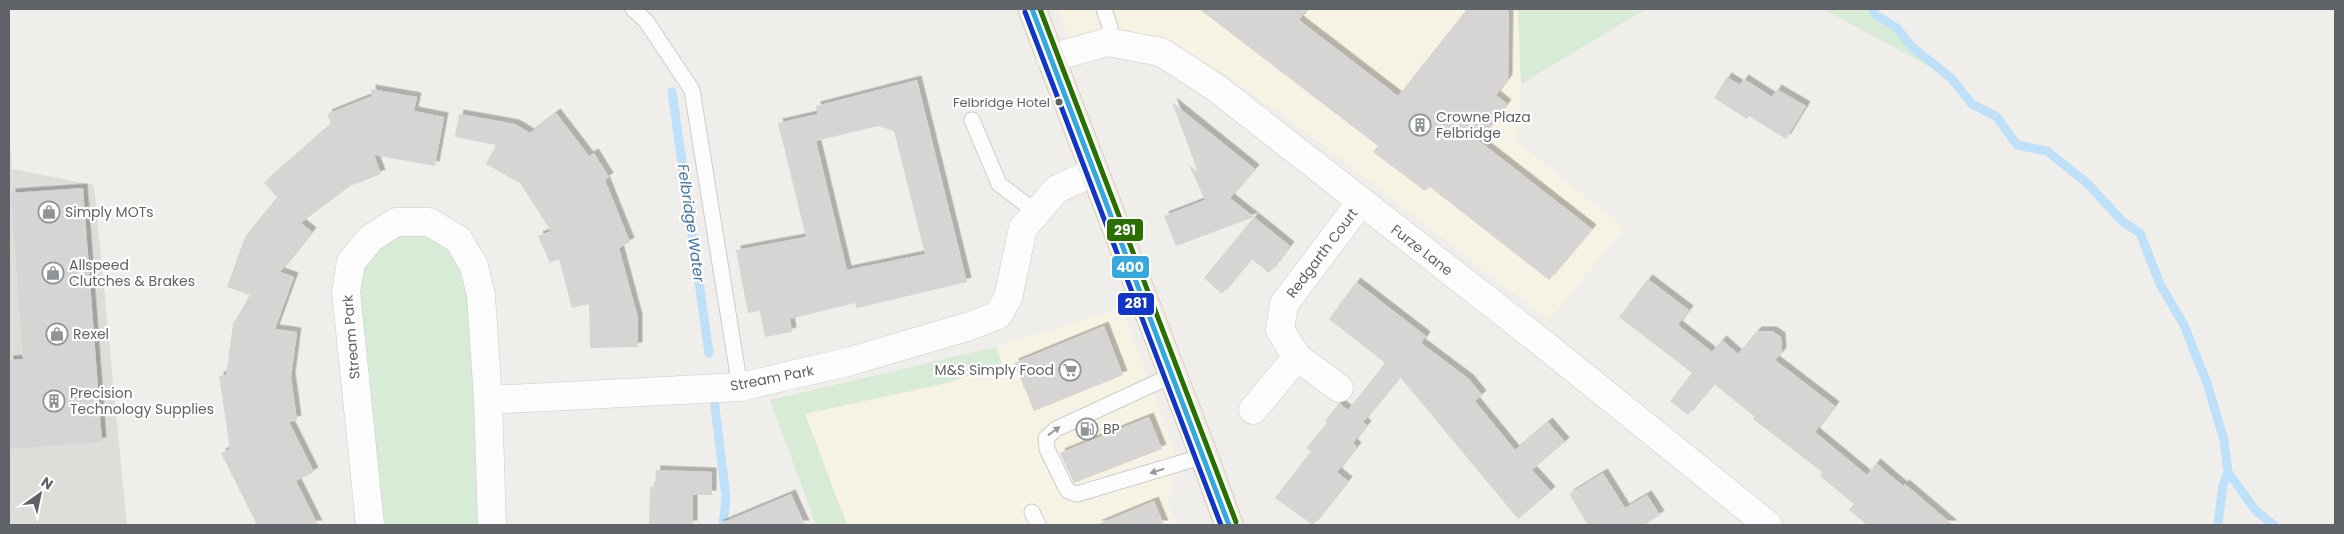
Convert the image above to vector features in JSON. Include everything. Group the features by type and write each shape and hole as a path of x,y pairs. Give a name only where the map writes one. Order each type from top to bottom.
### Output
{"highway":[{"path":"1032,9 1204,456 1228,525"}],"street":[{"name":"Furze Lane","path":"1050,58 1108,42 1161,52 1215,87 1360,203 1545,345 1768,525"},
{"path":"1036,212 1057,188 1094,172"},
{"name":"Redgarth Court","path":"1339,388 1297,358 1280,330 1284,304 1360,203"},
{"name":"Stream Park","path":"488,400 740,387 851,361 970,326 998,315 1008,298 1022,228 1036,212"},
{"name":"Stream Park","path":"370,525 346,291 351,262 371,238 396,222 429,222 458,239 474,266 481,295 488,400 492,525"},
{"path":"1253,410 1297,358"}],"lane":[{"path":"633,9 646,21 692,90 740,387"},
{"path":"1104,9 1110,27 1108,42"},
{"path":"972,120 999,184 1036,212"},
{"path":"1173,375 1056,429 1046,438 1046,448 1068,491 1077,494 1204,456"}],"shaded area":[{"path":"1058,9 1518,9 1521,84 1516,141 1624,228 1549,320 1321,143 1225,74 1171,43 1127,30 1070,40"},
{"path":"9,126 12,169 94,185 127,525 9,525"},
{"path":"1122,308 1177,458 1168,504 1176,525 847,525 805,414 951,382 1002,363 996,347"}],"green space":[{"path":"1518,9 1646,9 1521,84"},
{"path":"1823,9 1876,9 1951,78"},
{"path":"404,232 430,237 448,247 461,264 470,289 484,525 378,525 356,285 371,249"},
{"path":"996,347 1002,363 951,382 805,414 847,525 816,525 770,400"}],"building":[{"name":"Crowne Plaza Felbridge","path":"1199,9 1307,9 1299,20 1398,96 1467,9 1509,9 1508,79 1496,95 1507,104 1479,141 1592,229 1549,280 1430,187 1425,191 1373,152 1378,146"},
{"path":"1727,77 1740,85 1744,79 1772,97 1777,89 1806,106 1786,139 1749,116 1747,119 1714,98"},
{"path":"917,80 967,282 857,308 855,303 790,319 792,332 765,337 760,311 748,313 736,250 806,237 778,123 818,114 816,106","holes":["878,126 894,131 925,254 847,270 816,141"]},
{"path":"371,89 417,97 414,111 444,117 435,166 374,155 381,174 350,186 301,223 312,232 280,272 294,277 275,329 297,332 291,377 297,420 289,422 314,472 296,481 318,525 257,525 221,453 230,449 219,376 226,375 233,324 250,295 227,287 245,237 277,197 264,183 331,124 327,114 372,96"},
{"path":"1172,102 1255,169 1230,198 1254,217 1176,246 1164,216 1205,200 1189,165 1198,172"},
{"path":"556,113 589,156 594,153 609,177 605,180 630,242 619,248 638,318 638,347 590,348 589,304 572,308 559,259 550,263 538,236 551,231 520,183 486,164 496,145 455,137 459,114 515,124 530,133"},
{"path":"83,188 102,442 9,449 9,360 23,359 11,193"},
{"path":"1254,217 1290,246 1269,273 1251,259 1222,294 1204,278"},
{"path":"1648,279 1689,310 1678,325 1712,352 1722,340 1738,354 1757,331 1772,331 1781,337 1782,352 1775,360 1835,406 1815,432 1867,475 1876,463 1903,486 1905,484 1953,525 1867,525 1849,510 1854,504 1820,476 1822,472 1753,419 1755,417 1714,384 1688,415 1670,401 1692,373 1619,317"},
{"path":"1356,282 1426,336 1421,343 1469,379 1482,395 1475,401 1515,450 1548,422 1565,442 1532,470 1551,491 1518,519 1400,377 1363,422 1367,425 1353,443 1357,447 1337,472 1348,481 1313,525 1275,498 1311,451 1306,448 1327,423 1325,421 1339,403 1348,410 1385,363 1329,319"},
{"name":"M&S Simply Food","path":"1104,326 1123,375 1034,411 1014,363"},
{"path":"1149,417 1162,449 1074,483 1060,453"},
{"path":"656,470 712,472 712,495 693,495 693,525 649,525 650,487 655,486"},
{"path":"1603,473 1625,508 1647,495 1660,515 1644,525 1588,525 1569,494"},
{"path":"791,494 805,525 717,525"},
{"path":"1154,501 1164,525 1096,525"}],"waterway":[{"path":"1872,9 1876,15 1897,28 1912,47 1951,78 1972,104 1997,117 2017,145 2047,151 2087,183 2123,222 2140,233 2160,284 2184,325 2207,383 2224,440 2228,472 2256,511 2274,525"},
{"name":"Felbridge Water","path":"672,92 709,353"},
{"name":"Felbridge Water","path":"714,398 726,498 723,525"},
{"path":"2218,525 2223,485 2228,472"}],"transit line":[{"name":"400","path":"1032,9 1229,525"},
{"name":"291","path":"1040,9 1236,522"},
{"name":"281","path":"1025,12 1221,525"}],"place":[{"name":"Felbridge Hotel","path":"1059,102"},
{"name":"Crowne Plaza Felbridge","path":"1420,125"},
{"name":"Simply MOTs","path":"49,212"},
{"name":"Allspeed Clutches & Brakes","path":"53,273"},
{"name":"Rexel","path":"57,334"},
{"name":"M&S Simply Food","path":"1070,370"},
{"name":"Precision Technology Supplies","path":"54,401"},
{"name":"BP","path":"1087,429"}]}
